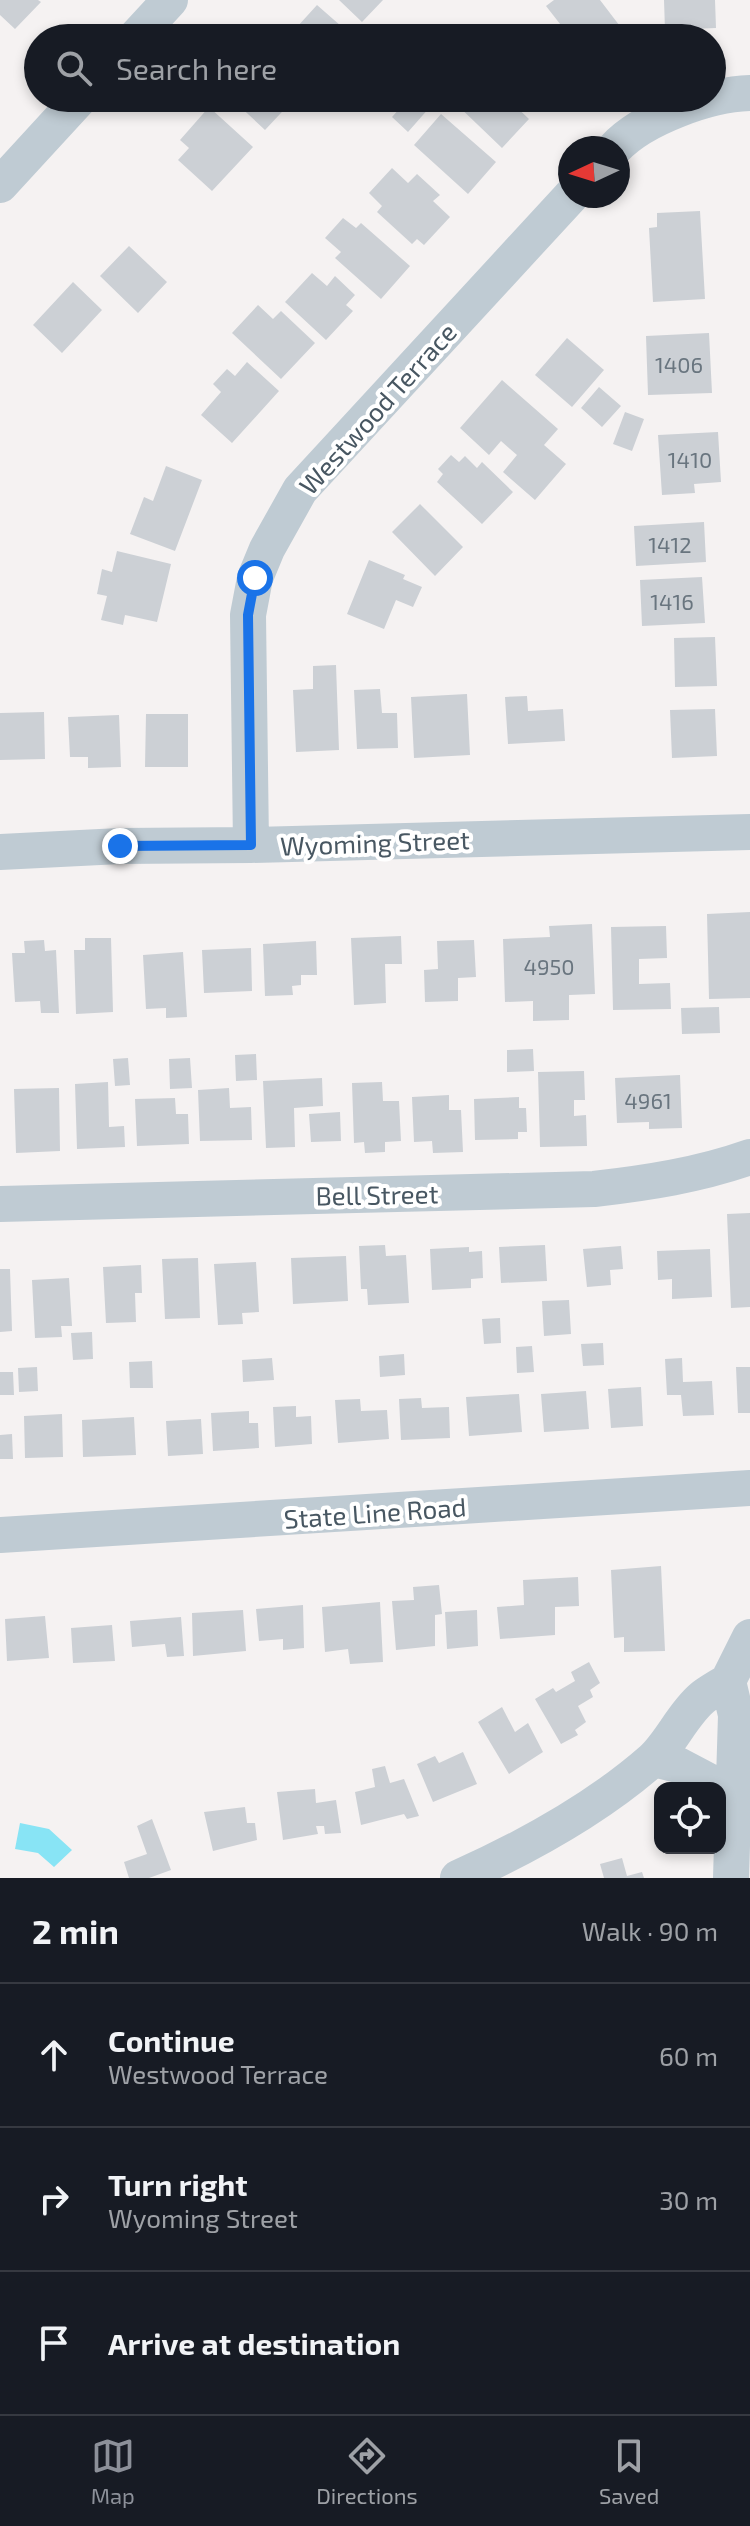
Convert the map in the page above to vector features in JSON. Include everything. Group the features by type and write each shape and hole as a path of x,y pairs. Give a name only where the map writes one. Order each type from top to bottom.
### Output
{"street":[{"path":"148,24 170,0"},
{"path":"726,97 750,93"},
{"path":"0,185 67,112"},
{"path":"630,138 655,120 674,112"},
{"name":"Westwood Terrace","path":"251,845 248,615 255,578 267,549 300,490 560,208"},
{"name":"Wyoming Street","path":"0,852 120,846 750,832"},
{"name":"Bell Street","path":"0,1204 594,1189 654,1183 750,1157"},
{"name":"State Line Road","path":"0,1535 750,1488"},
{"path":"458,1878 559,1827 654,1759 701,1698 728,1681 750,1637"},
{"path":"728,1681 736,1715 731,1878"},
{"path":"654,1759 678,1765 733,1794"}],"water":[{"path":"20,1823 49,1829 72,1850 54,1867 38,1853 15,1849"}],"building":[{"path":"0,0 41,2 15,29 0,15"},
{"path":"339,0 383,0 362,22"},
{"path":"554,0 600,0 618,24 560,24 546,6"},
{"path":"664,0 715,0 716,24 665,24"},
{"path":"317,5 339,24 300,24"},
{"path":"205,112 214,112 253,147 212,191 178,160 189,148 180,140"},
{"path":"246,112 282,112 265,130"},
{"path":"396,112 426,112 408,132 392,117"},
{"path":"464,112 522,112 529,119 502,148"},
{"path":"441,114 496,162 468,194 414,145"},
{"path":"392,168 408,183 417,174 440,195 433,201 450,217 424,245 417,239 412,244 377,212 382,206 369,193"},
{"path":"700,211 705,299 653,302 649,228 657,227 657,213"},
{"path":"343,218 356,228 361,223 410,266 381,299 335,258 341,252 325,238"},
{"path":"129,246 167,282 138,313 100,276"},
{"path":"312,273 327,286 335,276 355,295 346,305 353,311 326,340 285,302"},
{"path":"73,282 102,310 62,353 33,325"},
{"path":"258,305 273,319 281,311 315,343 281,379 232,333"},
{"path":"709,333 712,393 648,395 646,336"},
{"path":"567,338 604,370 572,407 535,375"},
{"path":"247,362 279,391 232,443 201,415 221,392 213,384 227,369 235,376"},
{"path":"502,380 558,429 544,445 566,464 535,500 503,472 517,455 501,441 489,455 460,428"},
{"path":"599,387 621,406 602,427 581,408"},
{"path":"625,412 644,419 632,451 613,444"},
{"path":"718,432 721,482 694,484 695,493 662,495 658,435"},
{"path":"451,455 459,462 465,456 477,468 482,462 513,492 482,524 437,482 443,474 438,469"},
{"path":"166,466 202,480 175,551 130,534 144,497 153,501"},
{"path":"420,504 463,547 435,576 392,532"},
{"path":"704,522 706,562 636,566 634,526"},
{"path":"117,551 171,564 157,622 125,615 123,625 101,620 107,596 97,594 102,569 112,572"},
{"path":"369,560 405,575 403,579 422,587 413,607 396,600 384,629 347,614"},
{"path":"702,577 705,623 642,626 640,580"},
{"path":"715,637 717,686 675,687 674,638"},
{"path":"336,665 339,750 296,752 293,690 313,689 313,666"},
{"path":"380,689 382,713 397,713 398,748 357,749 354,690"},
{"path":"467,694 470,755 414,758 411,697"},
{"path":"527,696 528,711 563,709 565,741 508,744 505,697"},
{"path":"715,709 717,756 672,758 670,710"},
{"path":"44,712 45,759 0,760 0,713"},
{"path":"146,714 188,714 188,767 145,767"},
{"path":"119,715 121,767 88,768 88,757 70,757 68,717"},
{"path":"750,912 750,998 709,999 707,914"},
{"path":"592,924 595,994 569,995 569,1020 533,1021 533,1001 505,1002 503,939 550,937 549,926"},
{"path":"666,926 667,958 639,959 639,984 670,983 671,1009 613,1010 611,927"},
{"path":"401,936 402,964 385,964 386,1003 354,1005 351,938"},
{"path":"85,938 111,938 113,1012 76,1014 74,950 85,950"},
{"path":"44,940 45,951 56,950 59,1013 41,1013 40,1001 15,1002 12,953 25,953 24,941"},
{"path":"474,940 476,977 458,978 458,1001 425,1002 424,970 438,969 437,941"},
{"path":"316,941 317,975 301,975 301,985 292,986 293,995 265,996 263,944"},
{"path":"251,948 252,991 204,993 202,950"},
{"path":"183,952 187,1017 166,1018 166,1008 146,1009 143,955"},
{"path":"719,1007 720,1033 682,1034 681,1008"},
{"path":"533,1049 534,1071 507,1072 507,1050"},
{"path":"256,1054 257,1080 236,1081 235,1055"},
{"path":"128,1058 130,1085 115,1086 113,1059"},
{"path":"190,1058 192,1088 170,1089 169,1059"},
{"path":"584,1071 585,1100 574,1100 574,1116 586,1115 587,1146 540,1147 538,1072"},
{"path":"680,1075 682,1128 649,1129 649,1122 617,1123 615,1078"},
{"path":"322,1078 323,1106 294,1108 295,1147 266,1148 263,1081"},
{"path":"108,1082 109,1127 124,1126 125,1147 77,1149 75,1084"},
{"path":"382,1082 383,1101 399,1101 401,1141 385,1142 385,1152 365,1153 364,1142 354,1143 352,1083"},
{"path":"59,1088 60,1151 16,1153 14,1089"},
{"path":"229,1088 230,1108 251,1107 252,1140 200,1141 198,1090"},
{"path":"449,1095 449,1110 461,1110 463,1152 433,1153 432,1141 414,1142 412,1097"},
{"path":"519,1097 519,1108 526,1108 527,1132 518,1132 518,1139 475,1140 474,1099"},
{"path":"175,1098 176,1114 188,1114 189,1144 137,1146 135,1099"},
{"path":"340,1112 341,1141 311,1142 309,1114"},
{"path":"750,1213 750,1307 731,1308 727,1214"},
{"path":"385,1245 386,1256 406,1255 409,1303 368,1305 367,1289 361,1289 359,1246"},
{"path":"545,1245 547,1281 501,1283 499,1247"},
{"path":"621,1246 623,1269 610,1270 611,1285 587,1287 583,1249"},
{"path":"469,1247 469,1252 482,1251 483,1278 471,1279 471,1288 432,1290 430,1249"},
{"path":"710,1249 712,1297 672,1299 672,1279 658,1280 657,1251"},
{"path":"346,1256 348,1301 293,1304 291,1258"},
{"path":"198,1258 200,1318 165,1319 162,1259"},
{"path":"256,1262 259,1312 242,1313 243,1324 218,1325 214,1264"},
{"path":"141,1265 142,1293 135,1293 136,1322 106,1323 103,1267"},
{"path":"0,1269 10,1269 12,1331 0,1332"},
{"path":"69,1278 72,1326 61,1326 62,1337 35,1338 32,1280"},
{"path":"569,1300 571,1334 544,1336 542,1301"},
{"path":"500,1318 501,1343 484,1344 482,1319"},
{"path":"92,1332 93,1359 73,1360 71,1333"},
{"path":"603,1343 604,1365 583,1366 581,1344"},
{"path":"532,1346 534,1372 517,1373 516,1347"},
{"path":"404,1354 405,1375 380,1377 379,1356"},
{"path":"272,1358 274,1380 243,1382 242,1360"},
{"path":"682,1358 683,1382 712,1381 714,1415 683,1416 681,1395 667,1395 665,1359"},
{"path":"152,1361 153,1388 130,1388 129,1362"},
{"path":"37,1367 38,1391 19,1392 18,1368"},
{"path":"736,1367 750,1367 750,1413 738,1413"},
{"path":"0,1372 13,1372 14,1395 0,1395"},
{"path":"641,1387 643,1426 611,1428 608,1389"},
{"path":"586,1391 589,1429 544,1432 541,1394"},
{"path":"519,1394 522,1432 469,1436 466,1397"},
{"path":"421,1398 422,1408 449,1407 450,1438 401,1440 399,1399"},
{"path":"360,1399 361,1411 387,1410 389,1439 338,1443 335,1400"},
{"path":"296,1406 296,1417 311,1416 312,1444 275,1447 273,1407"},
{"path":"249,1411 249,1423 258,1423 259,1448 213,1451 211,1413"},
{"path":"62,1414 63,1457 25,1458 24,1416"},
{"path":"134,1417 136,1455 83,1457 82,1420"},
{"path":"201,1419 203,1454 168,1456 166,1421"},
{"path":"12,1434 13,1459 0,1459 0,1435"},
{"path":"661,1566 665,1651 624,1652 624,1637 614,1638 611,1570"},
{"path":"578,1577 579,1606 555,1607 555,1635 500,1639 497,1607 524,1605 523,1580"},
{"path":"439,1585 442,1614 435,1615 435,1646 396,1650 392,1601 414,1600 413,1587"},
{"path":"380,1602 383,1662 350,1664 348,1649 325,1652 322,1607"},
{"path":"303,1605 304,1648 283,1650 283,1639 259,1641 256,1609"},
{"path":"243,1610 246,1651 193,1656 192,1613"},
{"path":"477,1610 478,1646 447,1649 445,1612"},
{"path":"45,1616 49,1658 7,1661 5,1619"},
{"path":"181,1617 184,1656 167,1657 165,1644 132,1647 130,1621"},
{"path":"112,1625 115,1661 73,1663 71,1628"},
{"path":"589,1662 600,1683 590,1690 593,1697 578,1706 586,1722 575,1730 578,1735 561,1744 535,1699 553,1688 556,1692 575,1681 571,1672"},
{"path":"502,1707 515,1732 528,1723 543,1752 509,1774 478,1722"},
{"path":"463,1752 477,1784 433,1802 417,1764 435,1756 439,1763"},
{"path":"385,1766 390,1783 404,1779 419,1816 407,1819 404,1814 361,1825 355,1792 375,1787 372,1769"},
{"path":"315,1789 316,1803 336,1800 341,1833 325,1834 324,1826 316,1826 318,1834 283,1840 277,1792"},
{"path":"245,1807 247,1823 255,1823 257,1840 213,1851 204,1812"},
{"path":"152,1819 171,1870 149,1878 129,1878 124,1862 147,1854 137,1826"},
{"path":"622,1858 627,1876 642,1872 644,1878 604,1878 600,1864"}],"route":[{"path":"120,846 251,845 248,615 255,578"}]}
